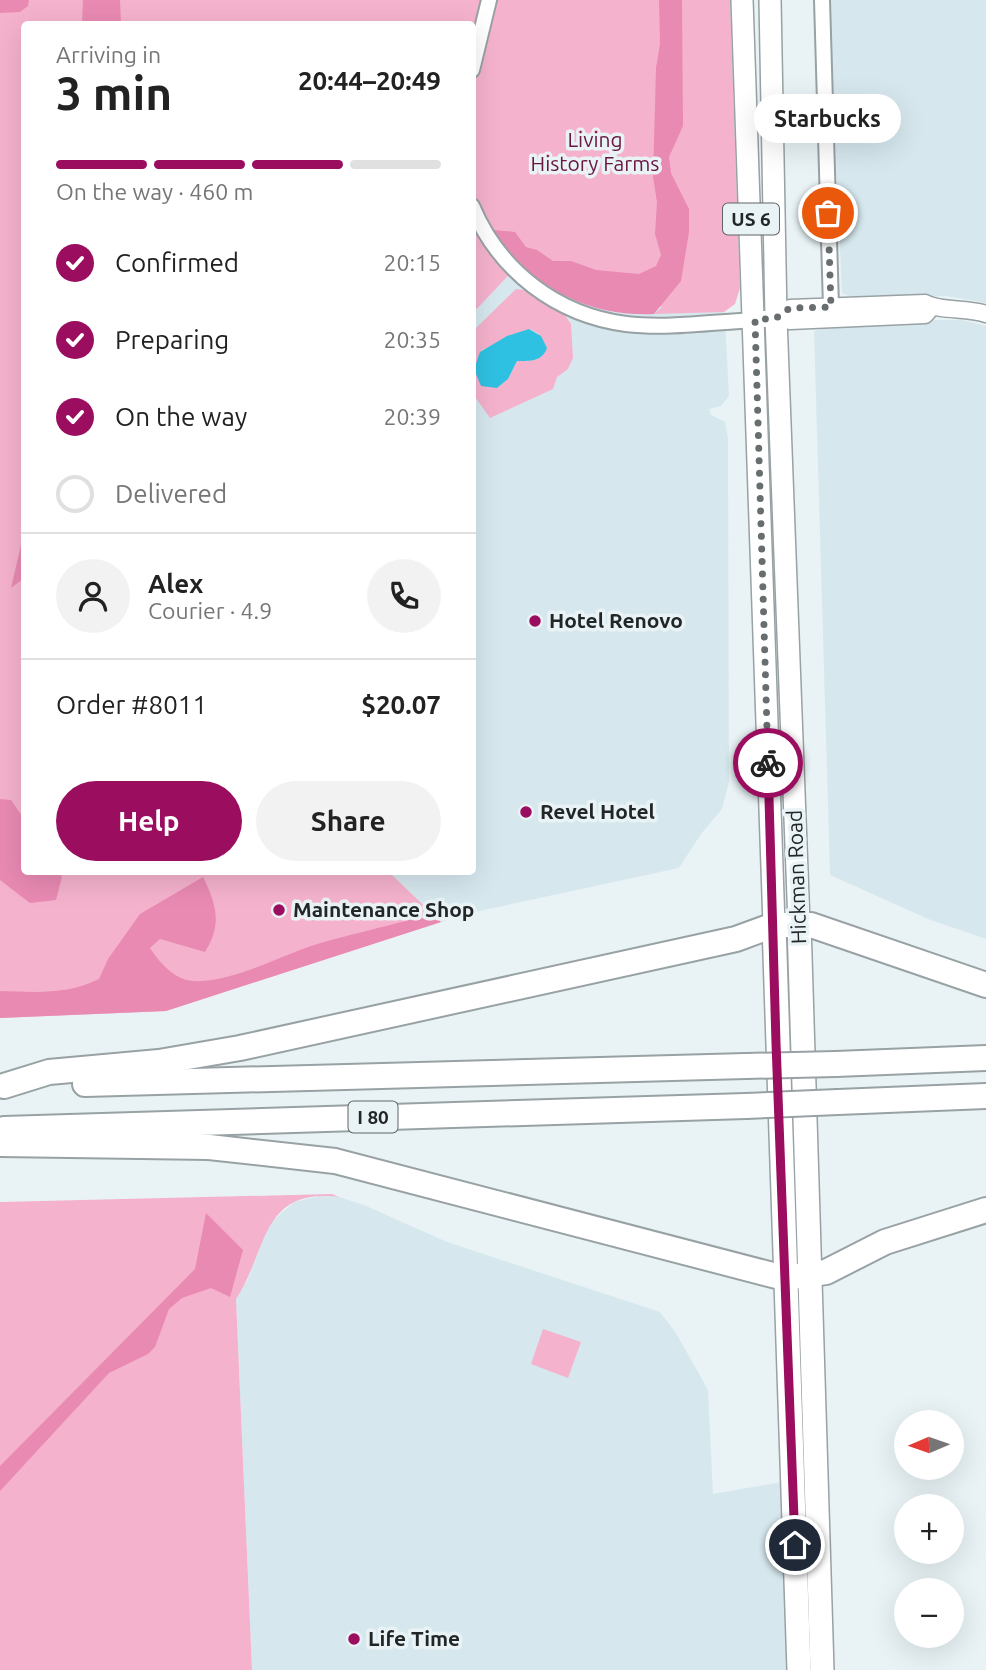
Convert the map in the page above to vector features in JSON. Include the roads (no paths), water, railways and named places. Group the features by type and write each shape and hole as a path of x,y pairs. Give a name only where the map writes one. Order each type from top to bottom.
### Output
{"highway":[{"name":"Hickman Road","path":"799,924 822,1670"},
{"path":"2,1086 49,1072 159,1062 240,1048 736,939 774,925 811,925 986,985"},
{"name":"Hickman Road","path":"774,925 799,1670"},
{"name":"I 80","path":"2,1086 986,1058"},
{"name":"I 80","path":"0,1129 986,1096"},
{"path":"0,1144 209,1147 335,1161 784,1278 826,1272 885,1242 986,1210"}],"main road":[{"name":"Hickman Road","path":"743,0 774,925"},
{"name":"Hickman Road","path":"770,0 776,318 799,924"}],"street":[{"path":"476,54 489,0"},
{"path":"822,0 831,307"},
{"path":"476,213 496,249 520,277 565,306 625,324 925,315 932,307"},
{"path":"776,318 790,308 925,303 932,307 965,308 986,314"}],"water":[{"path":"529,329 541,336 547,348 542,356 535,360 517,361 508,379 497,388 481,386 476,374 480,352 507,336"}],"place":[{"name":"Starbucks","path":"828,213"},
{"name":"Hotel Renovo","path":"535,621"},
{"name":"Revel Hotel","path":"526,812"},
{"name":"Maintenance Shop","path":"279,910"},
{"name":"Life Time","path":"354,1639"}],"park label":[{"name":"Living History Farms","path":"595,152"}]}
